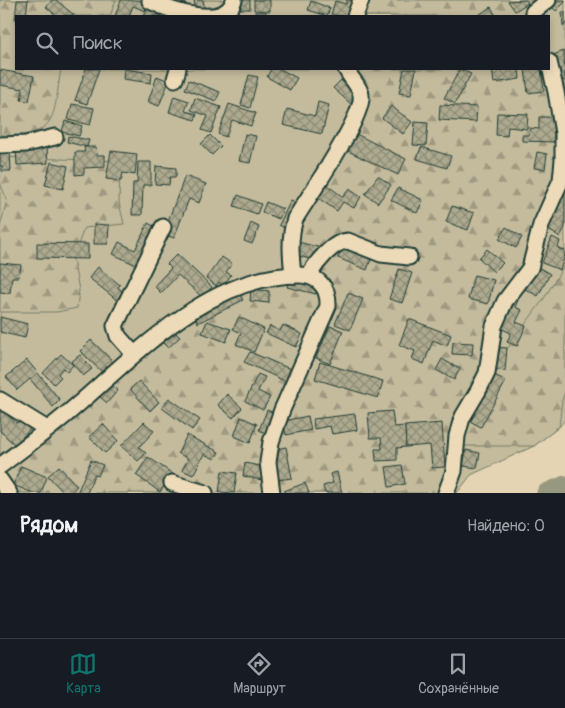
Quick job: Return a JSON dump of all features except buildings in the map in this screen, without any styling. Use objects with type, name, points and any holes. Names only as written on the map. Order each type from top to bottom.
[{"type":"street","points":[[214,15],[230,8],[234,0]]},
{"type":"street","points":[[355,15],[361,0]]},
{"type":"street","points":[[532,9],[548,0]]},
{"type":"street","points":[[150,1],[188,15]]},
{"type":"street","points":[[446,493],[454,471],[457,436],[462,418],[487,373],[494,326],[505,301],[530,268],[541,225],[561,180],[563,133],[550,66]]},
{"type":"street","points":[[293,275],[291,250],[292,230],[295,219],[349,133],[361,102],[362,96],[359,89],[346,70]]},
{"type":"street","points":[[0,145],[26,144],[55,137]]},
{"type":"street","points":[[134,354],[118,336],[115,326],[162,227]]},
{"type":"street","points":[[309,275],[317,263],[338,243],[343,241],[348,241],[381,254],[409,257]]},
{"type":"street","points":[[0,466],[75,407],[149,342],[214,297],[253,282],[293,275],[309,275],[325,287],[328,294],[328,306],[282,410],[270,442],[268,462],[272,493]]},
{"type":"street","points":[[0,400],[47,429]]},
{"type":"street","points":[[0,480],[9,493]]},
{"type":"street","points":[[172,483],[205,493]]},
{"type":"green space","points":[[0,0],[565,0],[565,420],[559,427],[534,446],[471,475],[457,493],[0,493]]},
{"type":"green space","points":[[0,0],[116,0],[110,15],[15,15],[15,70],[61,70],[54,111],[50,121],[43,128],[33,133],[0,135]]},
{"type":"green space","points":[[148,0],[233,0],[211,15]]},
{"type":"green space","points":[[359,0],[535,0],[532,4],[536,15],[352,15]]},
{"type":"green space","points":[[344,70],[549,70],[565,151],[528,268],[509,293],[486,371],[454,444],[489,395],[501,357],[543,300],[565,264],[565,392],[562,400],[559,427],[534,446],[453,446],[443,493],[13,493],[0,469],[209,295],[291,273],[294,222],[358,110]]},
{"type":"green space","points":[[0,157],[120,161],[119,203],[124,224],[84,228],[73,259],[79,290],[77,308],[57,312],[0,312],[0,227],[7,200],[0,183]]},
{"type":"waterway","points":[[546,493],[565,485]]}]
